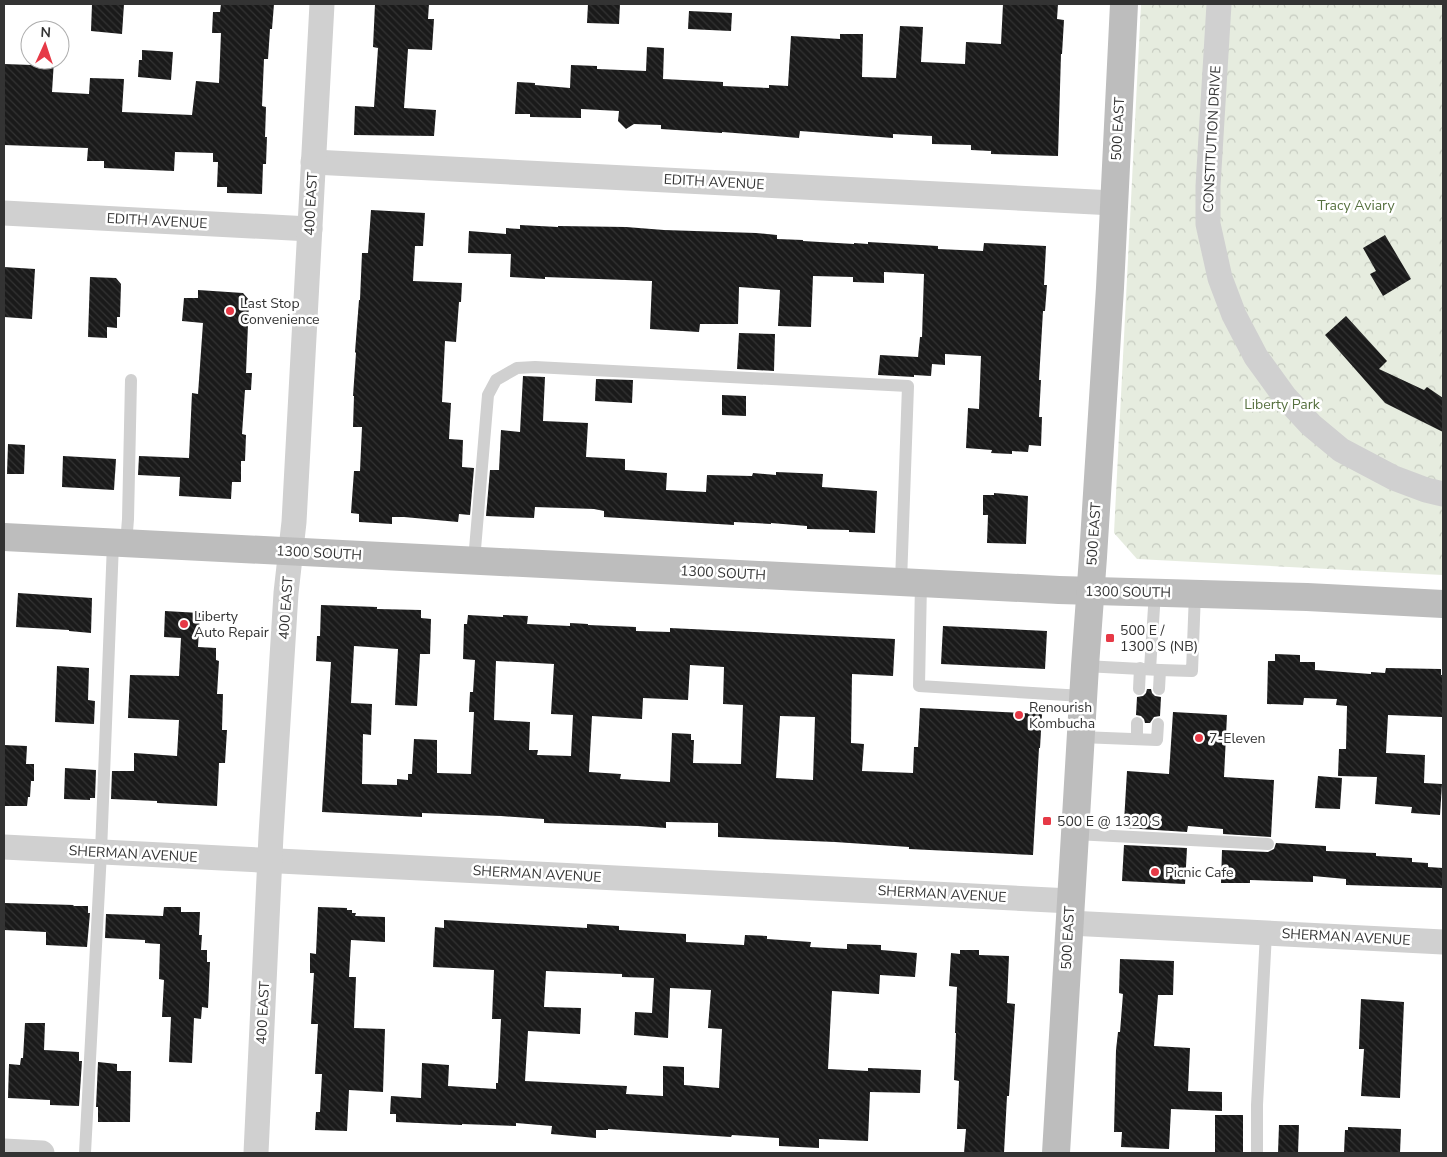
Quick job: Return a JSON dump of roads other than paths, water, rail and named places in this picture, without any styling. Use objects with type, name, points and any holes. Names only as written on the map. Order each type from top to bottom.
[{"type":"main road","name":"500 EAST","points":[[1056,1153],[1080,736],[1110,288],[1124,4]]},
{"type":"main road","name":"1300 SOUTH","points":[[4,537],[1090,591],[1195,593],[1443,604]]},
{"type":"street","name":"400 EAST","points":[[256,1153],[270,860],[286,593],[294,522],[322,4]]},
{"type":"street","name":"CONSTITUTION DRIVE","points":[[1220,4],[1208,186],[1208,224],[1220,278],[1234,315],[1256,358],[1285,397],[1340,450],[1394,478],[1443,494]]},
{"type":"street","name":"EDITH AVENUE","points":[[313,162],[1114,203]]},
{"type":"street","name":"EDITH AVENUE","points":[[4,213],[310,229]]},
{"type":"street","name":"SHERMAN AVENUE","points":[[4,847],[270,860],[1070,912],[1266,933],[1443,942]]},
{"type":"street","points":[[4,1151],[42,1153]]},
{"type":"lane","points":[[474,561],[488,395],[496,380],[517,368],[535,367],[908,386],[911,582],[919,686],[1083,696]]},
{"type":"lane","points":[[85,1153],[120,543],[128,520],[131,380]]},
{"type":"lane","points":[[1139,689],[1150,669],[1155,592]]},
{"type":"lane","points":[[1085,666],[1192,671],[1195,593]]},
{"type":"lane","points":[[1150,669],[1159,689]]},
{"type":"lane","points":[[1137,723],[1137,739]]},
{"type":"lane","points":[[1080,736],[1157,740],[1158,724]]},
{"type":"lane","points":[[1075,834],[1268,844]]},
{"type":"lane","points":[[1257,1153],[1257,1105],[1266,933]]},
{"type":"place","name":"Last Stop Convenience","points":[[230,311]]},
{"type":"place","name":"Liberty Auto Repair","points":[[184,624]]},
{"type":"place","name":"500 E / 1300 S (NB)","points":[[1110,638]]},
{"type":"place","name":"Renourish Kombucha","points":[[1019,715]]},
{"type":"place","name":"7-Eleven","points":[[1199,738]]},
{"type":"place","name":"500 E @ 1320 S","points":[[1047,821]]},
{"type":"place","name":"Picnic Cafe","points":[[1155,872]]},
{"type":"park label","name":"Tracy Aviary","points":[[1356,205]]},
{"type":"park label","name":"Liberty Park","points":[[1282,404]]}]
